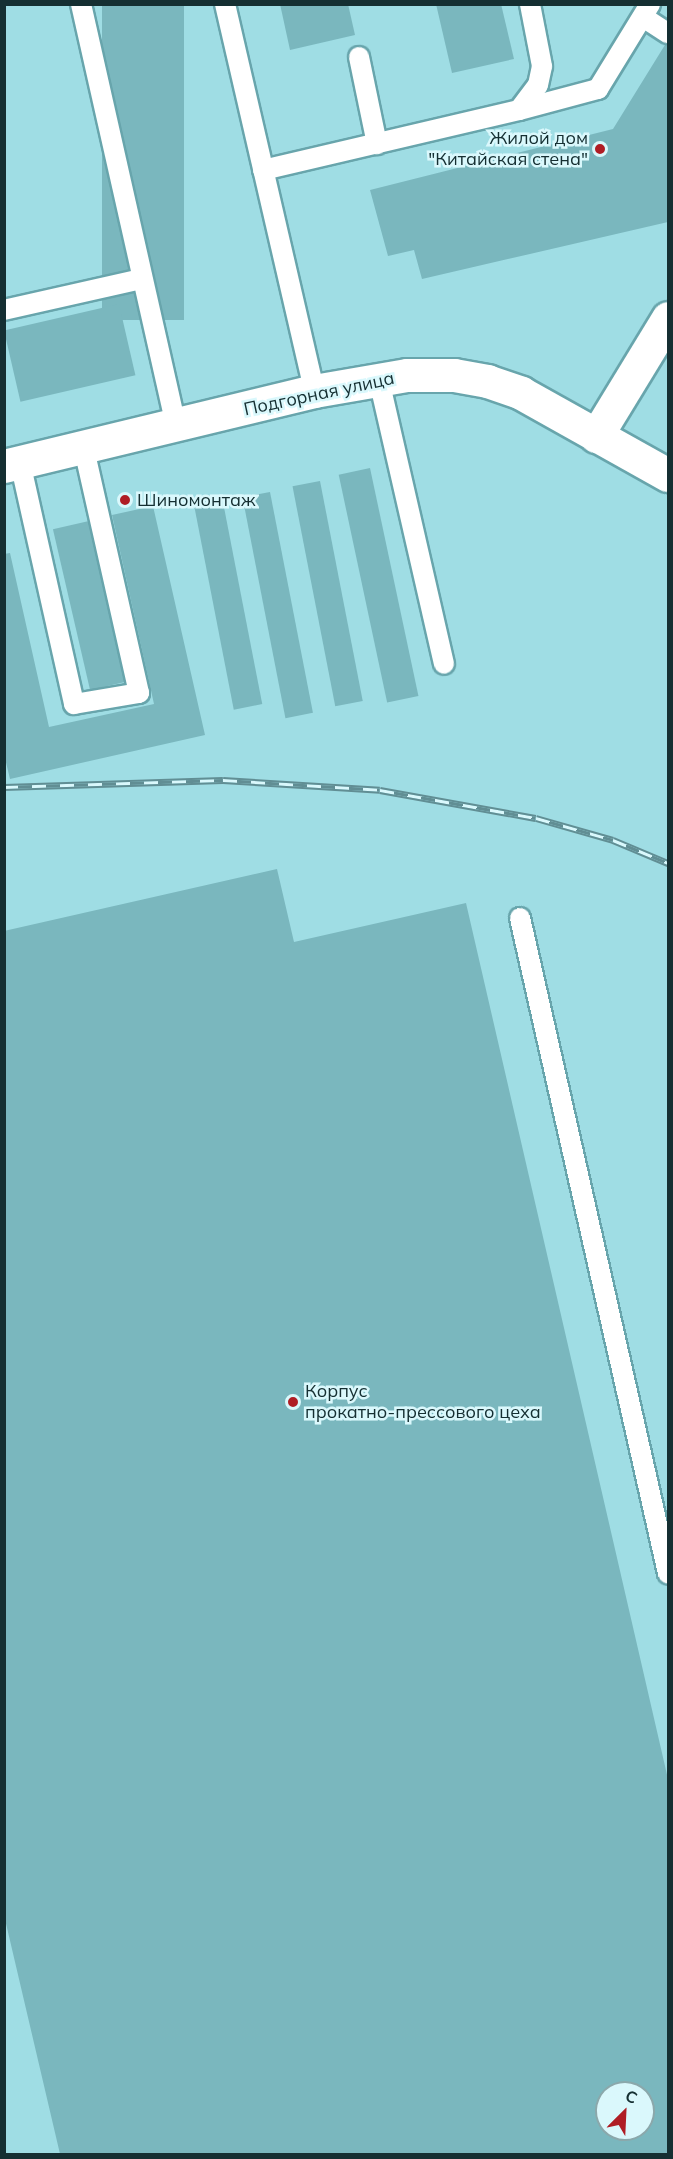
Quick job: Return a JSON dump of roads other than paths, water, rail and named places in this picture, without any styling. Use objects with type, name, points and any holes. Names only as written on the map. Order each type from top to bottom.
[{"type":"street","points":[[596,436],[669,318]]},
{"type":"street","name":"Подгорная улица","points":[[12,464],[176,427],[314,391],[379,380],[454,375],[487,381],[521,393],[669,475]]},
{"type":"lane","points":[[81,4],[176,427]]},
{"type":"lane","points":[[225,4],[314,391]]},
{"type":"lane","points":[[519,110],[538,85],[542,66],[530,4]]},
{"type":"lane","points":[[263,170],[519,110],[598,89],[647,11],[669,33]]},
{"type":"lane","points":[[359,57],[377,144]]},
{"type":"lane","points":[[4,309],[142,279]]},
{"type":"lane","points":[[379,380],[444,664]]},
{"type":"lane","points":[[12,464],[74,704],[139,693],[84,448]]},
{"type":"lane","points":[[520,918],[669,1573]]},
{"type":"railway","points":[[4,787],[223,780],[380,790],[536,818],[613,840],[668,863]]},
{"type":"place","name":"Жилой дом \"Китайская стена\"","points":[[600,149]]},
{"type":"place","name":"Шиномонтаж","points":[[125,500]]},
{"type":"place","name":"Корпус прокатно-прессового цеха","points":[[293,1402]]}]
